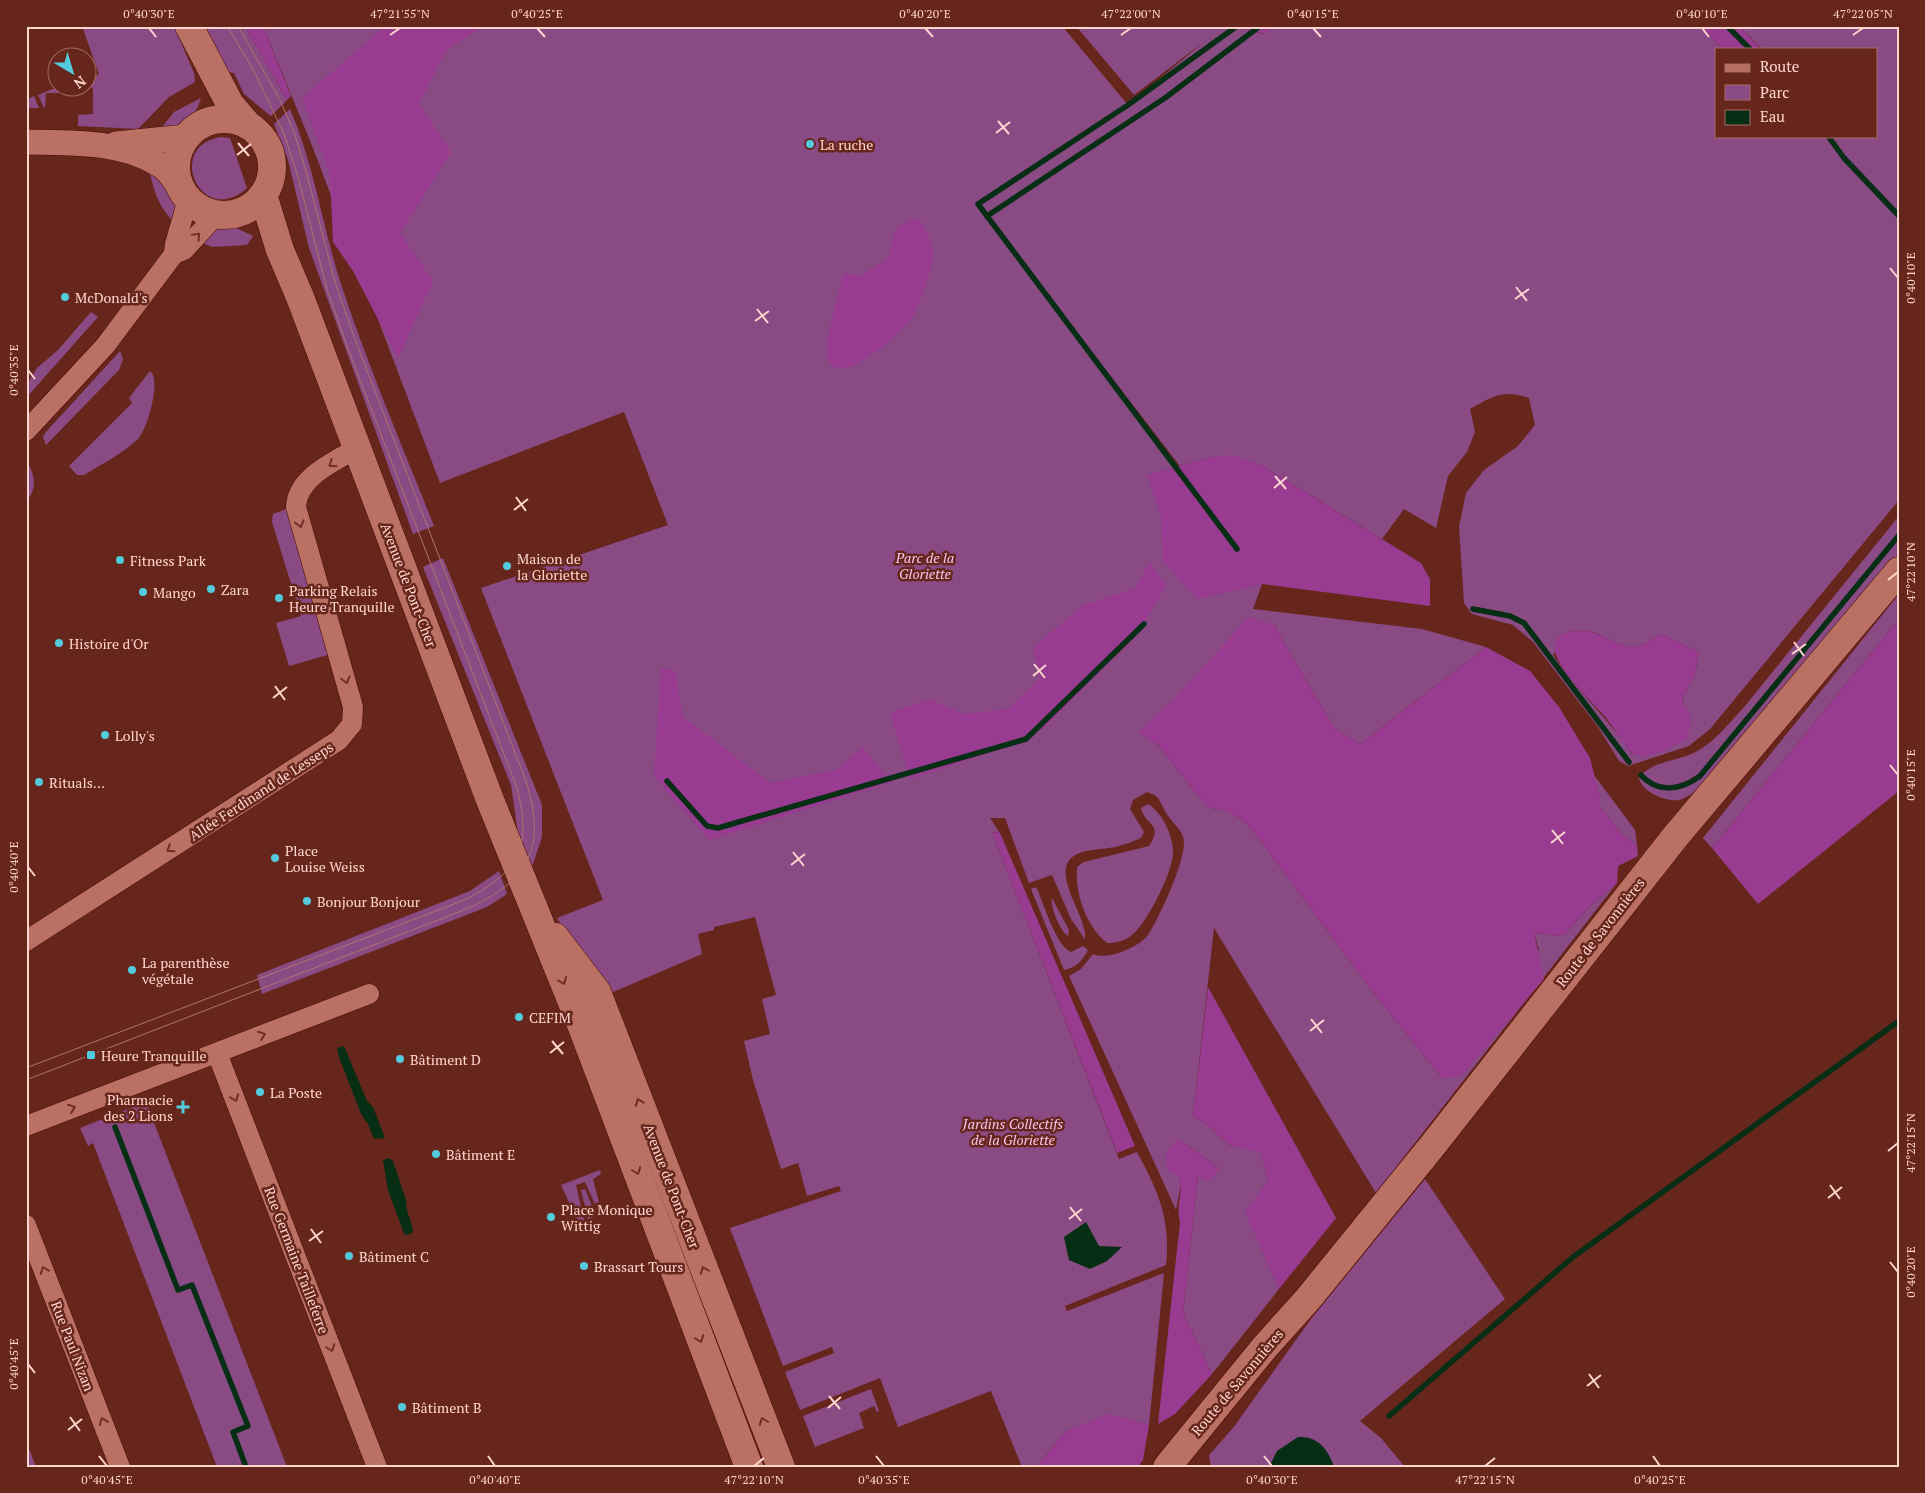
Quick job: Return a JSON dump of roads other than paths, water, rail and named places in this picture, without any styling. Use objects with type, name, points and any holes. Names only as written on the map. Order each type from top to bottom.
[{"type":"main road","points":[[189,26],[205,60],[230,104],[267,143],[272,156],[270,183],[264,195],[256,204],[225,214],[201,209],[183,192],[176,160],[193,130],[207,81],[205,60]]},
{"type":"main road","points":[[193,130],[216,119],[232,119],[247,124]]},
{"type":"main road","name":"Avenue de Pont-Cher","points":[[264,195],[280,250],[300,297],[538,920],[582,1027],[749,1467]]},
{"type":"main road","name":"Avenue de Pont-Cher","points":[[225,214],[280,250]]},
{"type":"main road","name":"Route de Savonnières","points":[[1167,1467],[1264,1348],[1308,1299],[1439,1138],[1675,837],[1899,571]]},
{"type":"main road","name":"Avenue de Pont-Cher","points":[[538,920],[551,931],[597,992],[781,1467]]},
{"type":"main road","name":"Route de Savonnières","points":[[1186,1467],[1260,1375],[1308,1299]]},
{"type":"street","points":[[102,146],[193,130]]},
{"type":"street","points":[[26,142],[102,146],[135,154],[164,169],[183,192],[174,254]]},
{"type":"street","points":[[26,431],[105,346],[174,254],[184,250],[225,214]]},
{"type":"street","name":"Allée Ferdinand de Lesseps","points":[[26,941],[339,740],[352,724],[353,707],[296,507],[296,498],[308,480],[357,448]]},
{"type":"street","points":[[26,1126],[368,994]]},
{"type":"street","name":"Rue Germaine Tailleferre","points":[[217,1053],[376,1467]]},
{"type":"street","name":"Rue Paul Nizan","points":[[26,1225],[120,1467]]},
{"type":"water","points":[[344,1046],[367,1101],[373,1107],[385,1138],[374,1139],[368,1124],[361,1114],[339,1057],[337,1048]]},
{"type":"water","points":[[389,1158],[393,1161],[407,1203],[406,1207],[413,1229],[412,1233],[407,1235],[404,1234],[388,1190],[383,1160]]},
{"type":"water","points":[[1086,1222],[1099,1246],[1122,1247],[1107,1261],[1090,1269],[1069,1260],[1064,1237]]},
{"type":"water","points":[[1298,1437],[1317,1441],[1329,1455],[1334,1467],[1269,1467],[1277,1451]]},
{"type":"waterway","points":[[1237,26],[1128,105],[978,204],[1237,549]]},
{"type":"waterway","points":[[987,216],[1165,98],[1260,26]]},
{"type":"waterway","points":[[1727,26],[1749,48]]},
{"type":"waterway","points":[[1829,138],[1844,158],[1899,216]]},
{"type":"waterway","points":[[1641,775],[1655,785],[1670,788],[1693,781],[1700,776],[1899,535]]},
{"type":"waterway","points":[[1473,609],[1510,616],[1524,623],[1629,762]]},
{"type":"waterway","points":[[667,781],[707,826],[718,828],[1026,739],[1144,624]]},
{"type":"waterway","points":[[1389,1416],[1573,1257],[1899,1021]]},
{"type":"waterway","points":[[115,1127],[178,1290],[192,1285],[248,1426],[233,1432],[246,1467]]},
{"type":"tram line","points":[[26,1068],[467,899],[499,878],[510,867],[518,855],[522,841],[523,826],[517,788],[347,346],[327,289],[298,177],[284,134],[253,69],[227,26]]},
{"type":"tram line","points":[[26,1080],[469,908],[490,897],[507,885],[520,872],[528,858],[533,842],[532,804],[526,781],[356,342],[335,282],[294,132],[279,98],[238,26]]},
{"type":"place","name":"La ruche","points":[[810,144]]},
{"type":"place","name":"McDonald's","points":[[65,297]]},
{"type":"place","name":"Fitness Park","points":[[120,560]]},
{"type":"place","name":"Maison de la Gloriette","points":[[507,566]]},
{"type":"place","name":"Zara","points":[[211,589]]},
{"type":"place","name":"Mango","points":[[143,592]]},
{"type":"place","name":"Parking Relais Heure Tranquille","points":[[279,598]]},
{"type":"place","name":"Histoire d'Or","points":[[59,643]]},
{"type":"place","name":"Lolly's","points":[[105,735]]},
{"type":"place","name":"Rituals...","points":[[39,782]]},
{"type":"place","name":"Place Louise Weiss","points":[[275,858]]},
{"type":"place","name":"Bonjour Bonjour","points":[[307,901]]},
{"type":"place","name":"La parenthèse végétale","points":[[132,970]]},
{"type":"place","name":"CEFIM","points":[[519,1017]]},
{"type":"place","name":"Heure Tranquille","points":[[91,1055]]},
{"type":"place","name":"Bâtiment D","points":[[400,1059]]},
{"type":"place","name":"La Poste","points":[[260,1092]]},
{"type":"place","name":"Pharmacie des 2 Lions","points":[[183,1107]]},
{"type":"place","name":"Bâtiment E","points":[[436,1154]]},
{"type":"place","name":"Place Monique Wittig","points":[[551,1217]]},
{"type":"place","name":"Bâtiment C","points":[[349,1256]]},
{"type":"place","name":"Brassart Tours","points":[[584,1266]]},
{"type":"place","name":"Bâtiment B","points":[[402,1407]]},
{"type":"park label","name":"Parc de la Gloriette","points":[[925,566]]},
{"type":"park label","name":"Jardins Collectifs de la Gloriette","points":[[1013,1132]]}]
